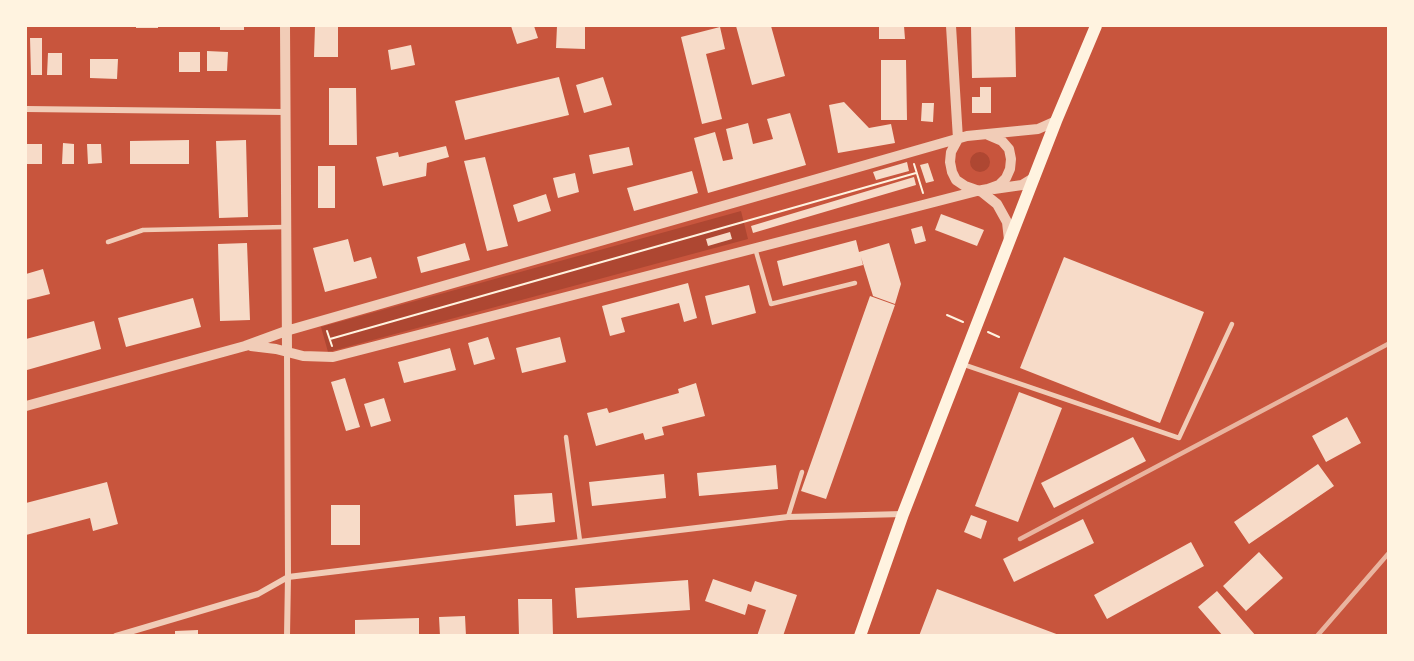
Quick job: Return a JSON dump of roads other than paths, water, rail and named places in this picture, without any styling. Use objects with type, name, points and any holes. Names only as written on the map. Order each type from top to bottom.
[{"type":"main road","points":[[860,636],[903,514],[1056,121],[1096,26]]},
{"type":"street","points":[[285,26],[287,636]]},
{"type":"street","points":[[951,26],[958,139],[951,152],[950,162],[956,180],[965,186],[983,190],[1011,188],[1022,185],[1035,177]]},
{"type":"street","points":[[26,109],[285,112]]},
{"type":"street","points":[[26,406],[245,346],[286,331],[910,152],[980,133],[1038,129],[1056,121]]},
{"type":"street","points":[[245,346],[287,351],[303,356],[328,357],[983,190],[999,185],[1006,178],[1011,159],[1009,149],[1002,141],[980,133]]},
{"type":"street","points":[[983,190],[1003,212],[1007,222],[1008,246]]},
{"type":"street","points":[[116,636],[258,594],[288,577],[788,517],[903,514]]},
{"type":"lane","points":[[108,242],[143,230],[286,227]]},
{"type":"lane","points":[[755,248],[771,304],[855,283]]},
{"type":"lane","points":[[962,364],[1179,438],[1232,324]]},
{"type":"lane","points":[[566,437],[580,541]]},
{"type":"lane","points":[[788,517],[802,471]]},
{"type":"railway","points":[[1020,539],[1388,344]]},
{"type":"railway","points":[[1317,636],[1388,554]]}]
